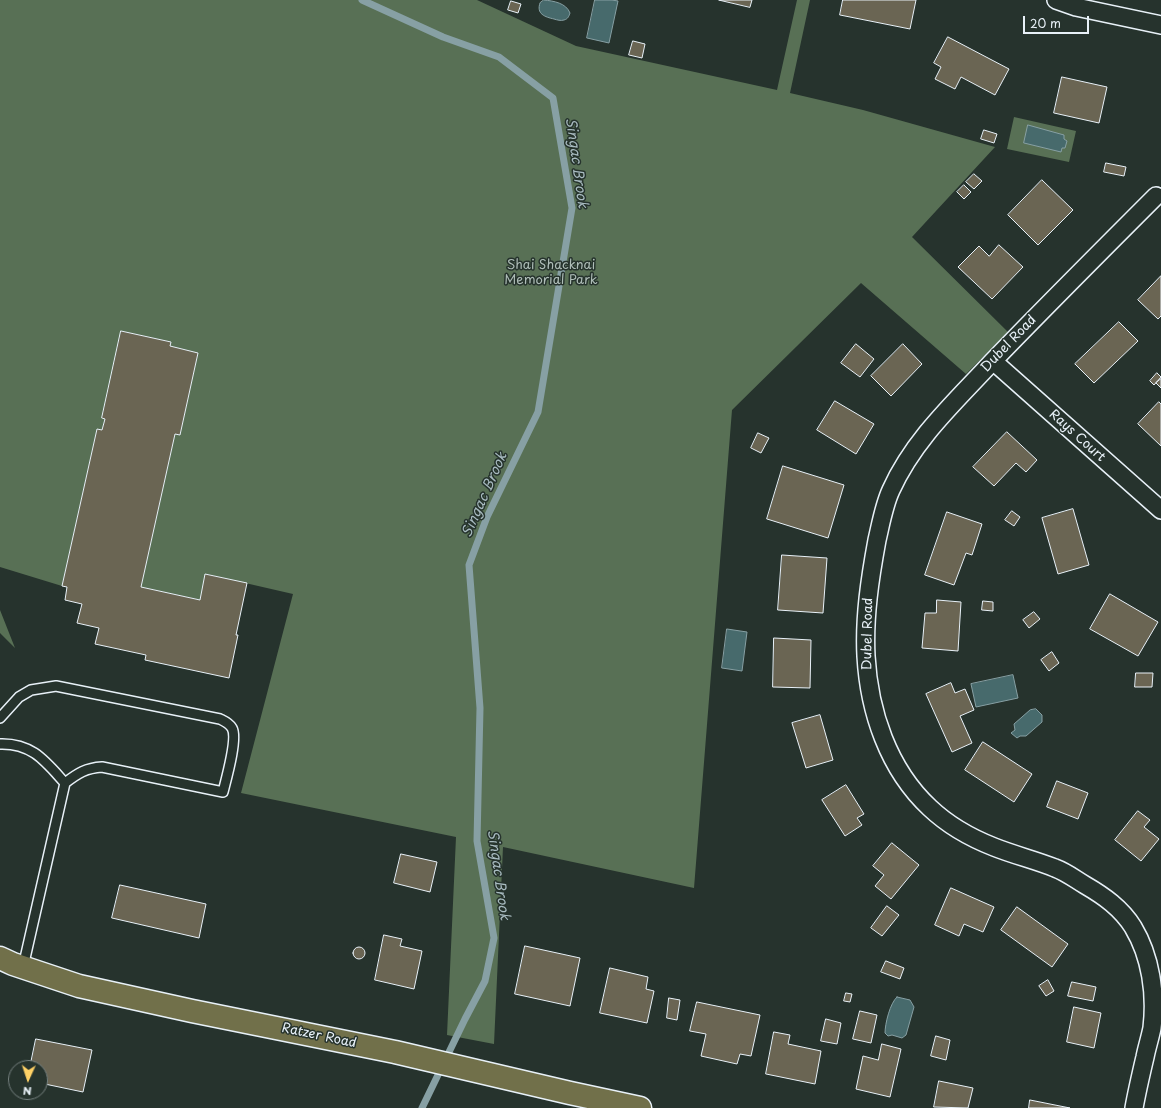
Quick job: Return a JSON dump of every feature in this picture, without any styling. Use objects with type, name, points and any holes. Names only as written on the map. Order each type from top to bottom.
[{"type":"main road","name":"Ratzer Road","points":[[0,958],[79,986],[395,1052],[640,1108]]},
{"type":"street","points":[[1056,0],[1076,7],[1161,25]]},
{"type":"street","name":"Dubel Road","points":[[1134,1108],[1152,1029],[1154,1001],[1151,974],[1146,955],[1132,926],[1117,907],[1100,894],[1058,869],[994,847],[956,828],[932,810],[918,796],[900,771],[885,742],[874,711],[867,676],[865,641],[870,575],[883,514],[891,490],[904,466],[923,437],[956,399],[1156,196]]},
{"type":"street","name":"Rays Court","points":[[994,361],[1161,510]]},
{"type":"lane","points":[[0,718],[19,697],[30,690],[56,686],[220,719],[229,724],[233,729],[234,739],[223,792],[102,767],[81,771],[65,783],[23,967]]},
{"type":"lane","points":[[0,744],[22,746],[35,752],[65,783]]},
{"type":"green space","name":"Shai Shacknai Memorial Park","points":[[0,0],[477,0],[576,46],[777,90],[797,0],[810,0],[790,93],[863,110],[995,147],[912,237],[1008,332],[966,374],[861,283],[732,410],[694,888],[503,847],[494,1044],[447,1035],[456,837],[241,793],[293,594],[206,574],[200,600],[141,587],[175,434],[180,435],[198,353],[170,346],[171,342],[121,331],[102,418],[105,419],[102,430],[97,429],[62,586],[0,567]]},
{"type":"green space","points":[[1014,117],[1076,131],[1069,162],[1007,149]]},
{"type":"green space","points":[[0,610],[15,648],[0,633]]},
{"type":"water","points":[[544,0],[556,2],[566,7],[570,13],[568,17],[564,20],[559,20],[542,14],[539,7],[540,3]]},
{"type":"water","points":[[595,0],[618,1],[609,43],[587,38]]},
{"type":"water","points":[[1028,125],[1064,135],[1064,139],[1067,141],[1065,148],[1062,148],[1061,152],[1024,143]]},
{"type":"water","points":[[727,629],[747,632],[742,671],[722,668]]},
{"type":"water","points":[[1013,675],[1018,698],[976,707],[971,684]]},
{"type":"water","points":[[1036,709],[1042,715],[1042,722],[1026,736],[1020,736],[1017,738],[1011,733],[1015,730],[1014,724],[1030,710]]},
{"type":"water","points":[[897,997],[910,1000],[914,1007],[906,1035],[902,1038],[892,1035],[888,1036],[885,1033],[888,1014],[894,1000]]},
{"type":"building","points":[[719,0],[752,0],[750,7]]},
{"type":"building","points":[[843,0],[916,0],[910,29],[840,15]]},
{"type":"building","points":[[511,1],[521,4],[518,13],[508,10]]},
{"type":"building","points":[[948,37],[1009,69],[995,95],[961,77],[955,89],[935,79],[941,67],[934,63]]},
{"type":"building","points":[[633,41],[645,44],[642,58],[629,55]]},
{"type":"building","points":[[1062,77],[1107,87],[1099,123],[1054,113]]},
{"type":"building","points":[[984,130],[997,134],[994,143],[981,139]]},
{"type":"building","points":[[1106,163],[1126,167],[1124,176],[1104,172]]},
{"type":"building","points":[[974,174],[982,181],[974,189],[966,182]]},
{"type":"building","points":[[1042,180],[1073,210],[1038,245],[1008,215]]},
{"type":"building","points":[[964,185],[971,192],[964,199],[957,192]]},
{"type":"building","points":[[999,245],[1023,267],[992,299],[958,267],[979,246],[989,256]]},
{"type":"building","points":[[1161,276],[1161,316],[1158,319],[1138,300]]},
{"type":"building","points":[[1119,322],[1138,341],[1094,383],[1075,364]]},
{"type":"building","points":[[121,331],[171,342],[170,346],[198,353],[180,435],[175,434],[141,587],[200,600],[205,574],[247,583],[229,678],[145,660],[146,655],[95,644],[99,628],[77,623],[82,604],[65,600],[67,587],[62,586],[97,429],[102,430],[105,419],[102,418]]},
{"type":"building","points":[[856,344],[874,359],[860,377],[841,363]]},
{"type":"building","points":[[903,344],[922,364],[891,396],[871,376]]},
{"type":"building","points":[[1157,373],[1161,377],[1154,385],[1150,381]]},
{"type":"building","points":[[1161,379],[1161,388],[1156,383]]},
{"type":"building","points":[[835,401],[874,424],[856,454],[817,430]]},
{"type":"building","points":[[1159,402],[1161,404],[1161,446],[1138,424]]},
{"type":"building","points":[[1007,432],[1037,460],[1026,472],[1016,463],[994,486],[973,467]]},
{"type":"building","points":[[758,433],[769,438],[761,453],[751,448]]},
{"type":"building","points":[[783,466],[844,485],[828,538],[767,519]]},
{"type":"building","points":[[1073,509],[1089,565],[1058,574],[1042,518]]},
{"type":"building","points":[[1012,511],[1020,517],[1014,526],[1005,520]]},
{"type":"building","points":[[947,512],[982,524],[972,555],[966,553],[954,585],[925,575]]},
{"type":"building","points":[[782,555],[827,558],[823,613],[778,610]]},
{"type":"building","points":[[1110,594],[1158,622],[1138,656],[1090,629]]},
{"type":"building","points":[[937,600],[961,602],[958,651],[922,648],[925,613],[936,613]]},
{"type":"building","points":[[983,601],[993,602],[993,611],[982,610]]},
{"type":"building","points":[[1034,612],[1040,619],[1029,628],[1023,620]]},
{"type":"building","points":[[774,638],[811,640],[810,688],[773,687]]},
{"type":"building","points":[[1052,652],[1059,663],[1049,671],[1041,660]]},
{"type":"building","points":[[1136,673],[1153,673],[1152,687],[1135,687]]},
{"type":"building","points":[[951,683],[955,693],[965,689],[974,710],[960,716],[972,743],[952,752],[926,694]]},
{"type":"building","points":[[820,715],[833,760],[806,768],[792,723]]},
{"type":"building","points":[[983,742],[1032,774],[1014,802],[965,770]]},
{"type":"building","points":[[1057,781],[1088,793],[1078,819],[1047,807]]},
{"type":"building","points":[[846,785],[864,814],[857,818],[862,825],[845,836],[822,800]]},
{"type":"building","points":[[1138,811],[1150,820],[1144,827],[1159,839],[1141,861],[1115,840]]},
{"type":"building","points":[[892,843],[919,865],[891,899],[875,886],[884,875],[873,866]]},
{"type":"building","points":[[401,854],[437,862],[430,892],[394,883]]},
{"type":"building","points":[[120,885],[206,904],[199,938],[112,918]]},
{"type":"building","points":[[951,888],[994,907],[983,932],[964,924],[959,936],[935,925]]},
{"type":"building","points":[[887,906],[899,915],[882,936],[871,928]]},
{"type":"building","points":[[1017,907],[1068,944],[1052,967],[1001,930]]},
{"type":"building","points":[[384,935],[402,939],[400,946],[422,951],[414,989],[375,980]]},
{"type":"building","points":[[525,946],[580,958],[570,1006],[515,994]]},
{"type":"building","points":[[361,947],[364,948],[364,958],[357,959],[354,958],[353,951],[354,948]]},
{"type":"building","points":[[886,961],[904,968],[900,979],[881,972]]},
{"type":"building","points":[[610,968],[648,977],[646,989],[654,991],[647,1023],[600,1013]]},
{"type":"building","points":[[1048,980],[1054,991],[1046,996],[1039,986]]},
{"type":"building","points":[[1072,982],[1096,987],[1093,1001],[1068,996]]},
{"type":"building","points":[[846,993],[852,994],[850,1002],[844,1001]]},
{"type":"building","points":[[669,998],[680,1000],[677,1020],[667,1018]]},
{"type":"building","points":[[697,1002],[760,1015],[751,1056],[740,1054],[737,1064],[701,1056],[706,1034],[690,1031]]},
{"type":"building","points":[[1074,1007],[1101,1013],[1094,1048],[1067,1042]]},
{"type":"building","points":[[860,1011],[877,1015],[871,1043],[853,1039]]},
{"type":"building","points":[[826,1019],[841,1023],[837,1044],[821,1041]]},
{"type":"building","points":[[774,1032],[790,1035],[788,1044],[821,1051],[815,1084],[766,1074]]},
{"type":"building","points":[[936,1036],[950,1040],[946,1060],[931,1056]]},
{"type":"building","points":[[36,1039],[92,1050],[83,1092],[48,1085],[48,1060],[32,1060]]},
{"type":"building","points":[[882,1044],[901,1049],[890,1097],[856,1089],[863,1056],[878,1060]]},
{"type":"building","points":[[939,1081],[973,1088],[968,1108],[934,1107]]},
{"type":"building","points":[[1030,1100],[1070,1108],[1029,1108]]},
{"type":"waterway","name":"Singac Brook","points":[[362,0],[443,37],[499,57],[553,98],[572,208],[538,412],[487,517],[469,565],[480,708],[477,841],[494,938],[485,981],[422,1108]]}]
